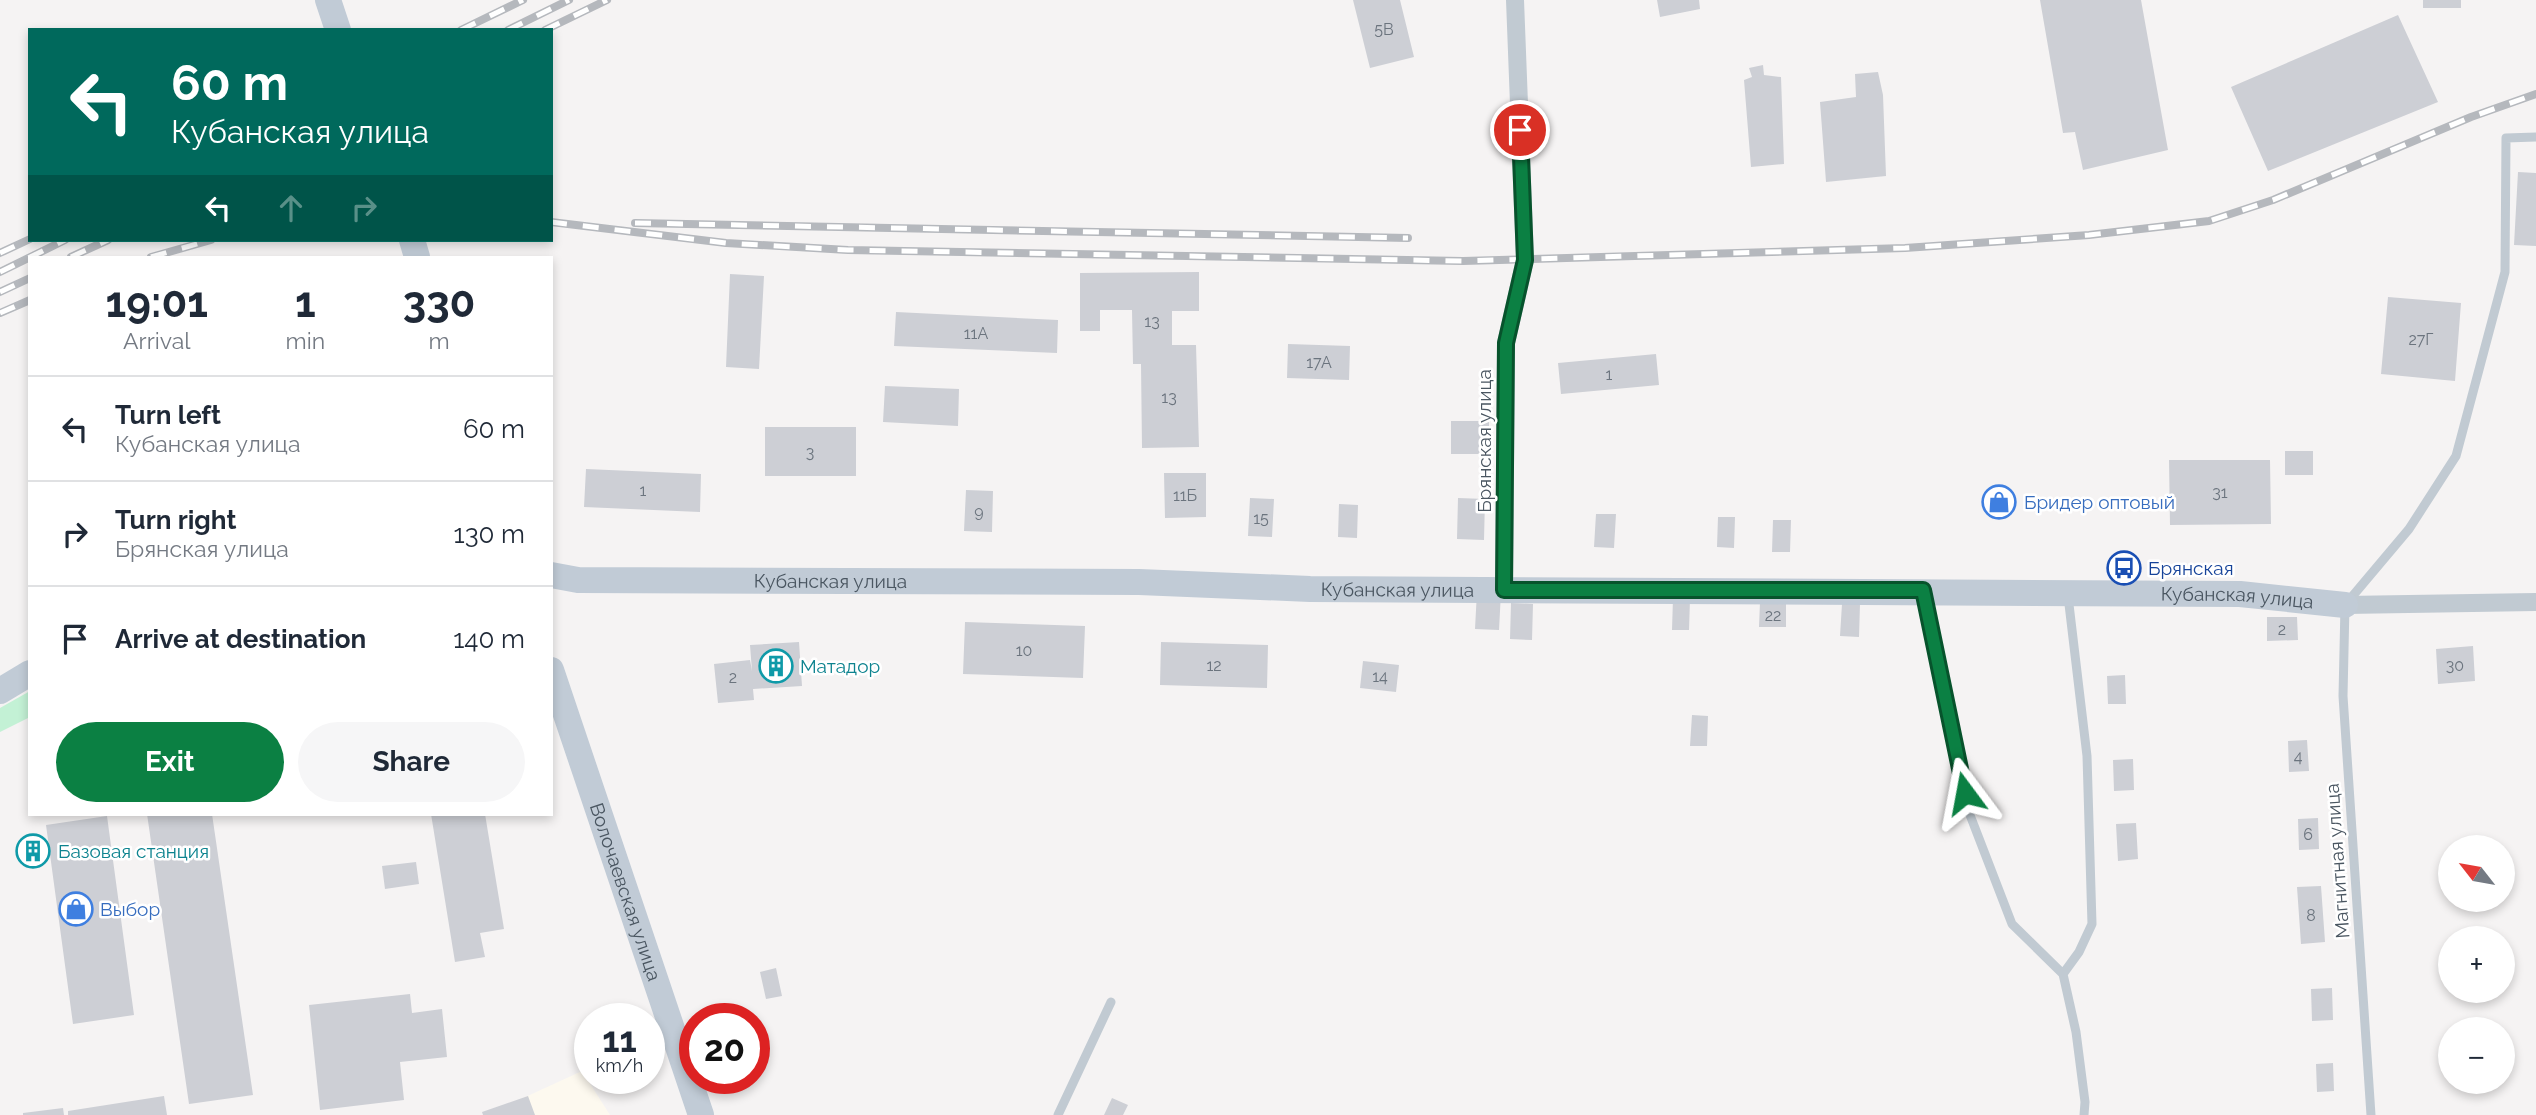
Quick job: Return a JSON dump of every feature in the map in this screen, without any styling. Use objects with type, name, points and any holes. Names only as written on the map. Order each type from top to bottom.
[{"type":"main road","points":[[328,0],[337,28]]},
{"type":"main road","name":"Кубанская улица","points":[[553,575],[578,580],[1139,582],[1310,589],[2240,593],[2345,605]]},
{"type":"main road","points":[[0,691],[28,675]]},
{"type":"main road","name":"Волочаевская улица","points":[[553,676],[701,1115]]},
{"type":"street","name":"Брянская улица","points":[[1504,590],[1506,343],[1525,260],[1515,0]]},
{"type":"street","name":"Кубанская улица","points":[[2345,605],[2536,602]]},
{"type":"lane","points":[[2345,605],[2409,529],[2456,456],[2505,272],[2506,138],[2536,137]]},
{"type":"lane","points":[[1923,590],[1970,815],[2012,924],[2063,974],[2076,1032],[2085,1102],[2084,1115]]},
{"type":"lane","points":[[2063,974],[2079,952],[2092,923],[2087,756],[2067,591]]},
{"type":"lane","name":"Магнитная улица","points":[[2345,605],[2343,696],[2371,1115]]},
{"type":"lane","points":[[1058,1115],[1111,1002]]},
{"type":"shaded area","points":[[574,1075],[574,1094],[597,1094],[610,1115],[486,1115]]},
{"type":"green space","points":[[28,692],[28,718],[0,732],[0,708]]},
{"type":"building","points":[[1353,0],[1400,0],[1414,57],[1370,68]]},
{"type":"building","points":[[1657,0],[1699,0],[1700,9],[1660,17]]},
{"type":"building","points":[[2040,0],[2141,0],[2168,150],[2083,170],[2075,132],[2063,133]]},
{"type":"building","points":[[2423,0],[2461,0],[2461,8],[2423,8]]},
{"type":"building","points":[[2398,15],[2438,102],[2268,171],[2231,87]]},
{"type":"building","points":[[1763,65],[1764,75],[1781,77],[1784,164],[1751,167],[1744,80],[1752,77],[1749,68]]},
{"type":"building","points":[[1878,72],[1883,95],[1886,176],[1826,182],[1820,102],[1856,97],[1855,74]]},
{"type":"building","points":[[2518,172],[2536,173],[2536,246],[2514,245]]},
{"type":"building","points":[[1199,272],[1199,311],[1172,311],[1172,345],[1196,345],[1199,447],[1142,448],[1141,364],[1133,364],[1132,310],[1100,310],[1100,331],[1080,331],[1080,273]]},
{"type":"building","points":[[730,274],[764,276],[759,369],[726,367]]},
{"type":"building","points":[[2388,297],[2461,303],[2455,381],[2381,374]]},
{"type":"building","points":[[896,312],[1058,320],[1057,353],[894,346]]},
{"type":"building","points":[[1288,344],[1350,346],[1349,380],[1287,378]]},
{"type":"building","points":[[1656,354],[1659,385],[1561,394],[1558,363]]},
{"type":"building","points":[[885,386],[959,389],[958,426],[883,422]]},
{"type":"building","points":[[1451,421],[1489,421],[1489,454],[1451,454]]},
{"type":"building","points":[[765,427],[856,427],[856,476],[765,476]]},
{"type":"building","points":[[2285,451],[2313,451],[2313,475],[2285,475]]},
{"type":"building","points":[[2169,460],[2270,460],[2271,524],[2170,525]]},
{"type":"building","points":[[586,469],[701,474],[700,512],[584,507]]},
{"type":"building","points":[[1164,473],[1206,473],[1206,517],[1165,518]]},
{"type":"building","points":[[966,490],[993,491],[992,532],[964,531]]},
{"type":"building","points":[[1250,498],[1274,499],[1272,537],[1248,536]]},
{"type":"building","points":[[1458,498],[1485,499],[1484,540],[1457,539]]},
{"type":"building","points":[[1339,504],[1358,505],[1357,538],[1338,537]]},
{"type":"building","points":[[1596,514],[1616,514],[1614,548],[1594,547]]},
{"type":"building","points":[[1718,517],[1735,517],[1734,548],[1717,547]]},
{"type":"building","points":[[1773,520],[1791,520],[1790,552],[1772,552]]},
{"type":"building","points":[[1477,591],[1501,592],[1499,630],[1475,629]]},
{"type":"building","points":[[1673,598],[1690,599],[1689,630],[1672,630]]},
{"type":"building","points":[[1760,602],[1786,603],[1786,627],[1759,627]]},
{"type":"building","points":[[1511,603],[1533,604],[1532,640],[1510,639]]},
{"type":"building","points":[[1842,604],[1860,604],[1859,637],[1840,636]]},
{"type":"building","points":[[2267,617],[2297,617],[2298,640],[2267,641]]},
{"type":"building","points":[[965,622],[1085,626],[1083,678],[963,674]]},
{"type":"building","points":[[799,642],[802,686],[753,689],[754,700],[718,703],[714,664],[750,660],[752,671],[750,645]]},
{"type":"building","points":[[1161,642],[1268,645],[1267,688],[1160,685]]},
{"type":"building","points":[[2473,646],[2475,681],[2438,684],[2436,649]]},
{"type":"building","points":[[1363,661],[1399,665],[1396,692],[1360,688]]},
{"type":"building","points":[[2125,675],[2126,704],[2108,704],[2107,676]]},
{"type":"building","points":[[1692,715],[1708,716],[1707,746],[1690,746]]},
{"type":"building","points":[[2307,740],[2309,771],[2289,772],[2288,741]]},
{"type":"building","points":[[2133,759],[2134,790],[2114,791],[2113,760]]},
{"type":"building","points":[[107,816],[134,1015],[73,1024],[46,825]]},
{"type":"building","points":[[147,816],[212,816],[253,1095],[189,1104]]},
{"type":"building","points":[[431,816],[485,816],[504,929],[480,933],[485,957],[455,962]]},
{"type":"building","points":[[2318,818],[2319,849],[2299,850],[2298,819]]},
{"type":"building","points":[[2136,823],[2138,859],[2118,861],[2116,824]]},
{"type":"building","points":[[416,862],[419,884],[385,889],[382,866]]},
{"type":"building","points":[[2321,886],[2325,942],[2301,944],[2297,887]]},
{"type":"building","points":[[776,968],[782,996],[766,999],[760,972]]},
{"type":"building","points":[[2332,988],[2333,1020],[2312,1021],[2311,989]]},
{"type":"building","points":[[410,994],[412,1013],[442,1009],[447,1057],[400,1062],[404,1100],[320,1110],[309,1005]]},
{"type":"building","points":[[2333,1063],[2334,1091],[2317,1092],[2316,1064]]},
{"type":"building","points":[[164,1096],[167,1115],[68,1115],[68,1111]]},
{"type":"building","points":[[528,1096],[535,1115],[483,1115],[482,1112]]},
{"type":"building","points":[[1112,1098],[1128,1105],[1123,1115],[1104,1115]]},
{"type":"building","points":[[63,1108],[64,1115],[23,1115],[23,1113]]},
{"type":"railway","points":[[465,28],[523,0]]},
{"type":"railway","points":[[512,28],[569,0]]},
{"type":"railway","points":[[549,28],[607,0]]},
{"type":"railway","points":[[553,222],[726,243],[848,250],[1463,261],[1905,248],[2089,235],[2209,221],[2273,200],[2471,117],[2536,94]]},
{"type":"railway","points":[[635,223],[1408,238]]},
{"type":"railway","points":[[0,253],[28,240]]},
{"type":"railway","points":[[32,256],[61,242]]},
{"type":"railway","points":[[73,256],[104,242]]},
{"type":"railway","points":[[155,256],[204,242]]},
{"type":"railway","points":[[0,272],[28,258]]},
{"type":"railway","points":[[0,292],[28,279]]},
{"type":"railway","points":[[0,313],[28,301]]},
{"type":"place","name":"Бридер оптовый","points":[[1999,502]]},
{"type":"place","name":"Брянская","points":[[2124,568]]},
{"type":"place","name":"Матадор","points":[[776,666]]},
{"type":"place","name":"Базовая станция","points":[[33,851]]},
{"type":"place","name":"Выбор","points":[[76,909]]},
{"type":"route","points":[[1520,130],[1525,260],[1506,343],[1504,590],[1923,590],[1965,793]]}]
